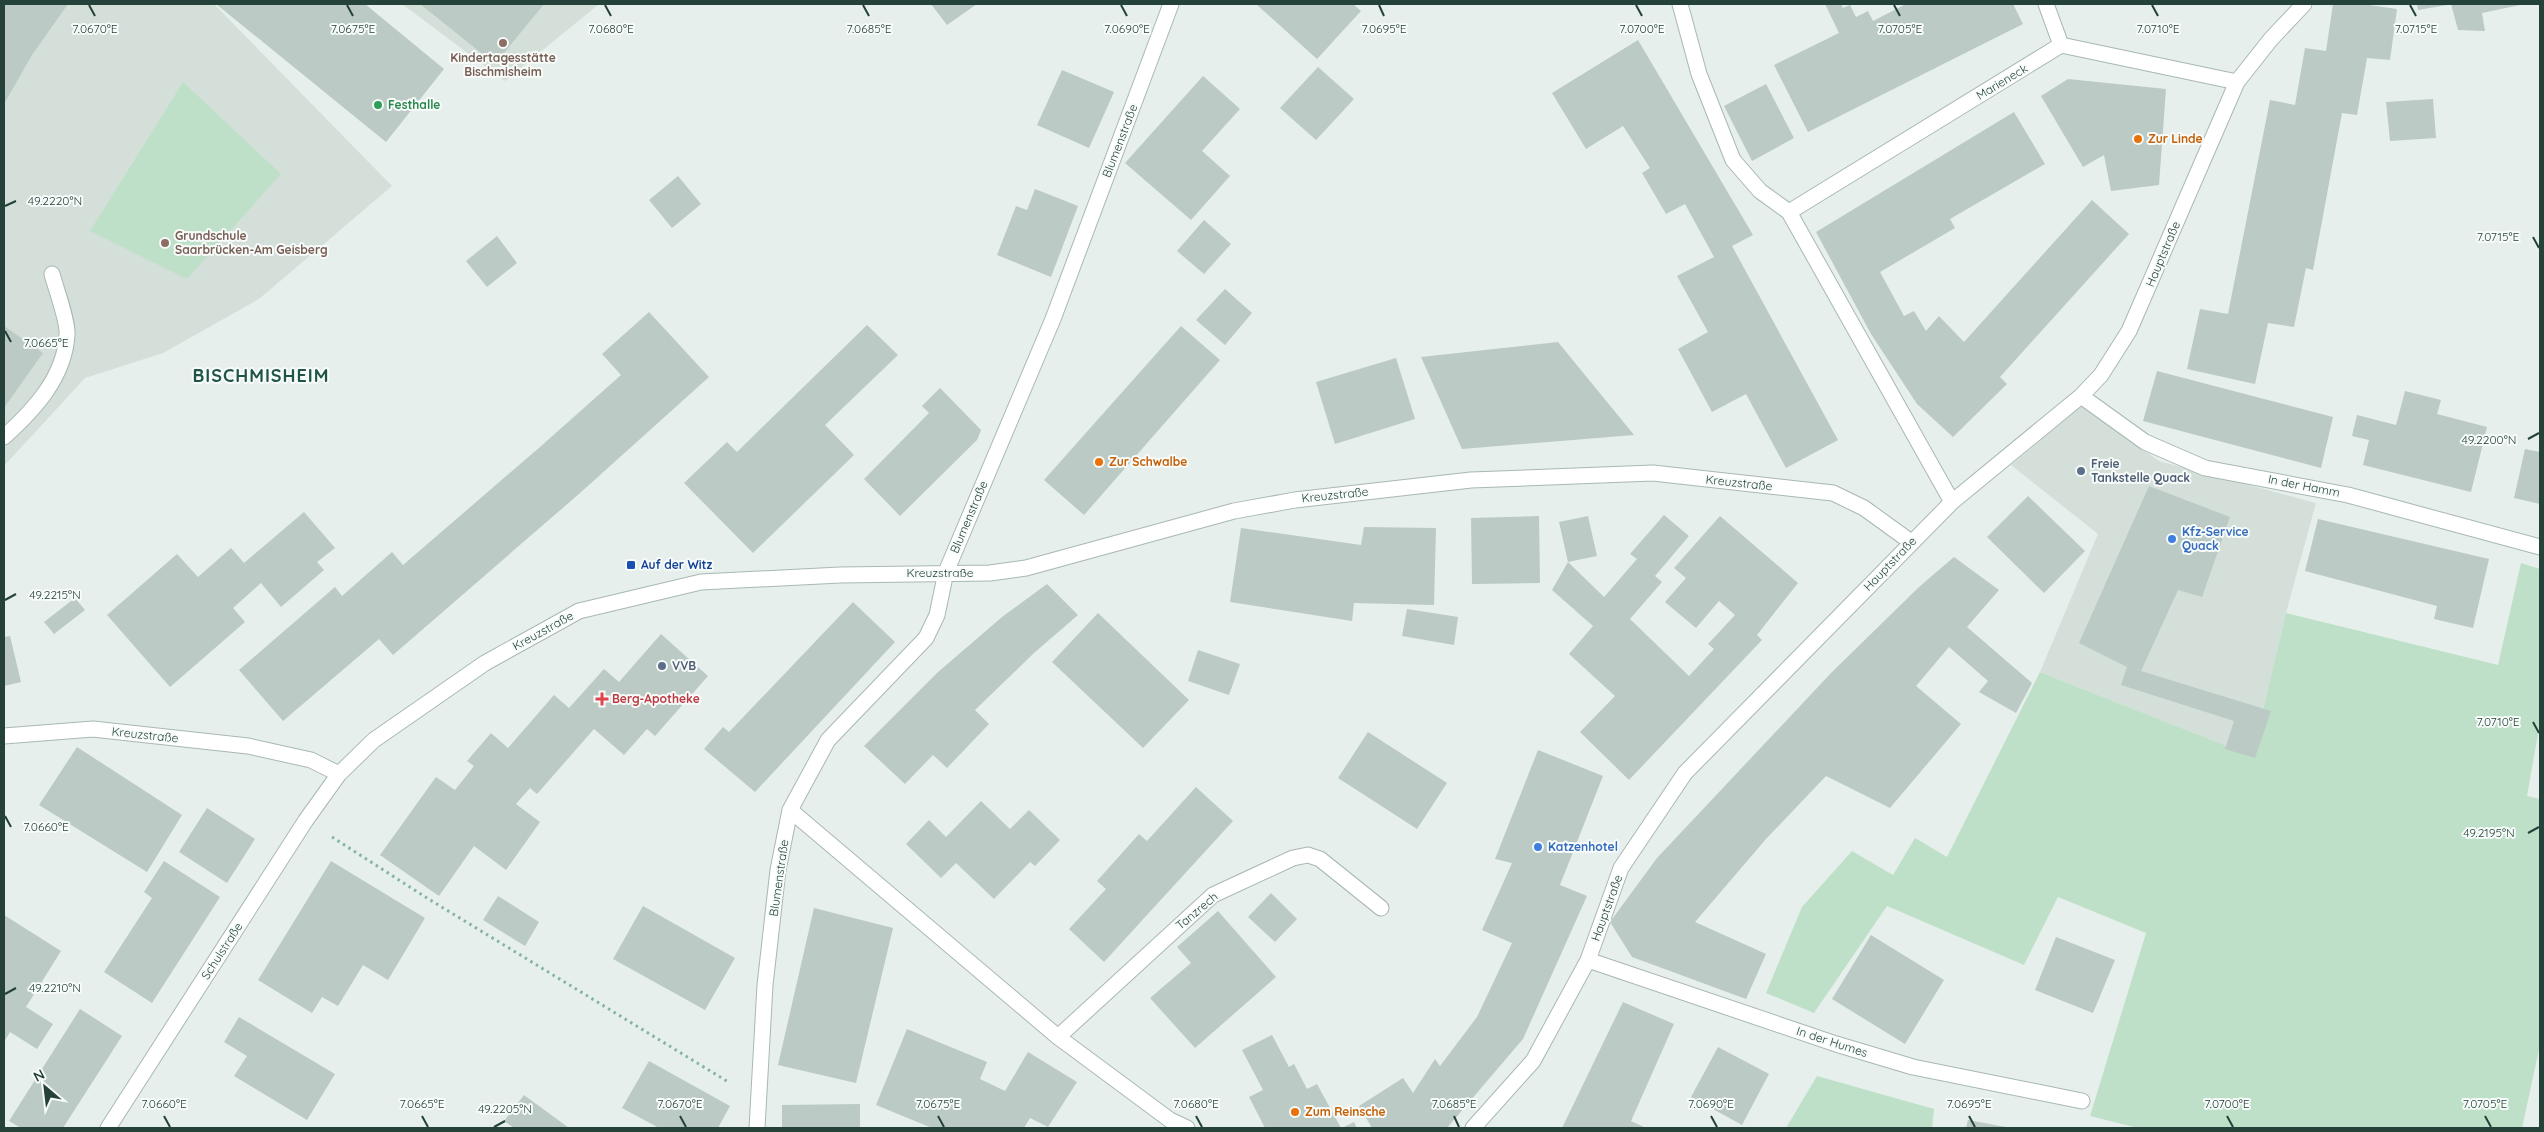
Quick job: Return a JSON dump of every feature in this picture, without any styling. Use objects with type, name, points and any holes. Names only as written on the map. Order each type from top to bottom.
[{"type":"street","name":"Blumenstraße","points":[[757,1128],[765,985],[778,870],[790,810],[828,740],[926,638],[936,615],[946,572],[1053,319],[1171,4]]},
{"type":"street","points":[[1680,4],[1699,74],[1734,160],[1760,190],[1789,212],[1952,502]]},
{"type":"street","points":[[2046,4],[2061,45],[2237,82]]},
{"type":"street","name":"Hauptstraße","points":[[1473,1128],[1533,1061],[1588,960],[1621,868],[1685,773],[1952,502],[2081,396],[2101,375],[2129,331],[2237,82],[2271,39],[2304,4]]},
{"type":"street","name":"Marieneck","points":[[1789,212],[2061,45]]},
{"type":"street","points":[[4,437],[46,392],[61,367],[67,333],[52,274]]},
{"type":"street","name":"In der Hamm","points":[[2081,396],[2145,442],[2205,468],[2348,495],[2540,547]]},
{"type":"street","name":"Kreuzstraße","points":[[4,736],[94,729],[248,746],[311,760],[339,774],[374,740],[485,663],[579,611],[701,582],[946,572],[990,573],[1026,568],[1234,511],[1296,500],[1471,480],[1643,474],[1833,493],[1864,508],[1911,542]]},
{"type":"street","name":"Schulstraße","points":[[108,1128],[306,820],[339,774]]},
{"type":"street","points":[[790,810],[1058,1037],[1170,1120],[1187,1128]]},
{"type":"street","name":"Tanzrech","points":[[1058,1037],[1213,895],[1292,858],[1308,855],[1320,859],[1381,908]]},
{"type":"street","name":"In der Humes","points":[[1588,960],[1836,1044],[1912,1066],[2082,1101]]},
{"type":"path","points":[[306,820],[427,898],[758,1100]]},
{"type":"shaded area","name":"Grundschule Saarbrücken-Am Geisberg","points":[[4,4],[214,4],[392,186],[259,299],[163,353],[85,378],[4,466]]},
{"type":"shaded area","name":"Kindertagesstätte Bischmisheim","points":[[402,4],[599,4],[505,81]]},
{"type":"shaded area","points":[[2082,406],[2159,461],[2316,503],[2286,613],[2252,756],[2040,672],[2098,534],[2011,465]]},
{"type":"green space","points":[[183,82],[281,174],[187,279],[90,231]]},
{"type":"green space","points":[[2521,563],[2540,569],[2540,723],[2527,796],[2540,799],[2540,1045],[2522,1128],[2138,1128],[2090,1116],[2146,933],[2058,897],[2024,965],[1887,906],[1814,1013],[1766,993],[1802,907],[1852,851],[1893,875],[1915,838],[1947,857],[2040,672],[2252,756],[2286,613],[2498,665]]},
{"type":"green space","points":[[1817,1076],[1934,1109],[1932,1128],[1786,1128]]},
{"type":"building","points":[[4,4],[68,4],[32,55],[4,104]]},
{"type":"building","name":"Festhalle","points":[[216,4],[365,4],[444,69],[386,142]]},
{"type":"building","points":[[420,4],[544,4],[495,64]]},
{"type":"building","points":[[931,4],[977,4],[947,25]]},
{"type":"building","points":[[1256,4],[1353,4],[1361,11],[1317,59]]},
{"type":"building","points":[[1825,4],[1841,4],[1843,8],[1850,5],[1856,17],[1868,11],[1873,21],[1906,4],[2013,4],[2023,24],[1808,132],[1774,65],[1839,33]]},
{"type":"building","points":[[2333,4],[2362,4],[2397,9],[2390,60],[2367,58],[2357,115],[2342,113],[2313,270],[2306,268],[2294,327],[2268,323],[2255,384],[2187,369],[2200,309],[2228,314],[2270,100],[2295,105],[2305,48],[2326,51]]},
{"type":"building","points":[[2417,4],[2447,4],[2447,5],[2418,10]]},
{"type":"building","points":[[2451,4],[2520,5],[2482,13],[2485,31],[2458,30]]},
{"type":"building","points":[[1638,40],[1753,235],[1732,246],[1838,440],[1786,468],[1746,394],[1712,412],[1678,349],[1708,332],[1677,276],[1714,257],[1685,204],[1666,214],[1642,173],[1650,168],[1623,126],[1586,149],[1552,93]]},
{"type":"building","points":[[1318,67],[1354,99],[1316,140],[1280,108]]},
{"type":"building","points":[[1062,70],[1114,92],[1089,148],[1037,125]]},
{"type":"building","points":[[1203,76],[1240,109],[1202,151],[1230,176],[1191,220],[1125,163]]},
{"type":"building","points":[[2068,79],[2166,89],[2159,185],[2111,191],[2104,155],[2083,167],[2041,96]]},
{"type":"building","points":[[1766,84],[1794,138],[1752,161],[1724,106]]},
{"type":"building","points":[[2433,99],[2436,138],[2390,141],[2386,102]]},
{"type":"building","points":[[2014,112],[2045,164],[1950,219],[1955,228],[1880,272],[1904,316],[1914,311],[1926,331],[1939,316],[1964,342],[2092,200],[2129,234],[2000,377],[2007,384],[1953,437],[1917,404],[1871,334],[1816,232]]},
{"type":"building","points":[[678,176],[701,204],[672,228],[649,200]]},
{"type":"building","points":[[1035,189],[1078,206],[1051,277],[997,255],[1016,206],[1027,210]]},
{"type":"building","points":[[1204,220],[1231,244],[1204,274],[1177,251]]},
{"type":"building","points":[[497,236],[517,263],[487,287],[466,261]]},
{"type":"building","points":[[1225,289],[1252,313],[1225,345],[1196,320]]},
{"type":"building","points":[[649,312],[709,377],[580,493],[393,655],[379,639],[283,721],[239,670],[335,587],[342,596],[392,552],[403,565],[540,447],[621,375],[602,354]]},
{"type":"building","points":[[867,325],[898,355],[825,425],[854,455],[753,553],[684,483],[727,442],[737,452]]},
{"type":"building","points":[[4,326],[43,353],[4,408]]},
{"type":"building","points":[[1181,326],[1220,360],[1084,515],[1044,480]]},
{"type":"building","points":[[1558,342],[1634,435],[1462,449],[1421,357]]},
{"type":"building","points":[[1396,358],[1415,419],[1335,444],[1316,382]]},
{"type":"building","points":[[2157,371],[2333,417],[2321,468],[2143,421]]},
{"type":"building","points":[[940,388],[981,430],[977,440],[900,516],[864,479],[929,413],[922,406]]},
{"type":"building","points":[[2405,391],[2441,400],[2437,414],[2487,427],[2471,492],[2363,465],[2369,440],[2352,436],[2357,415],[2396,425]]},
{"type":"building","points":[[2525,449],[2540,452],[2540,504],[2514,498]]},
{"type":"building","points":[[2149,486],[2230,517],[2202,597],[2178,590],[2141,671],[2271,711],[2255,758],[2225,749],[2234,721],[2121,685],[2127,667],[2079,643]]},
{"type":"building","points":[[2028,496],[2085,551],[2044,593],[1987,537]]},
{"type":"building","points":[[304,512],[335,548],[317,562],[324,570],[281,607],[261,583],[233,608],[245,622],[170,687],[107,615],[177,554],[198,577],[231,548],[244,563]]},
{"type":"building","points":[[1664,515],[1689,536],[1655,576],[1662,582],[1630,619],[1689,676],[1714,649],[1708,644],[1735,615],[1719,601],[1696,628],[1665,602],[1686,578],[1674,568],[1720,516],[1798,583],[1757,635],[1762,640],[1629,780],[1580,732],[1615,696],[1569,654],[1593,626],[1552,590],[1568,562],[1604,597],[1637,559],[1630,554]]},
{"type":"building","points":[[1539,516],[1540,583],[1472,584],[1471,518]]},
{"type":"building","points":[[1588,516],[1597,556],[1568,562],[1559,522]]},
{"type":"building","points":[[2318,519],[2489,559],[2473,628],[2434,619],[2437,606],[2305,571]]},
{"type":"building","points":[[1364,527],[1436,528],[1434,605],[1354,603],[1352,621],[1230,602],[1241,528],[1361,545]]},
{"type":"building","points":[[1954,557],[1999,590],[1967,627],[2032,683],[2016,713],[1979,692],[1988,681],[1949,647],[1916,686],[1961,724],[1890,808],[1826,776],[1766,839],[1695,922],[1766,954],[1746,999],[1632,957],[1610,922],[1657,858],[1832,672],[1919,587]]},
{"type":"building","points":[[1047,584],[1078,615],[1034,653],[975,710],[989,724],[947,768],[933,755],[905,784],[864,746],[937,673],[1002,617]]},
{"type":"building","points":[[75,598],[85,610],[54,634],[44,622]]},
{"type":"building","points":[[853,602],[895,642],[755,792],[704,749],[723,727],[729,732]]},
{"type":"building","points":[[1407,609],[1458,617],[1454,645],[1402,636]]},
{"type":"building","points":[[1098,613],[1189,700],[1143,748],[1052,662]]},
{"type":"building","points":[[661,634],[708,676],[655,736],[647,729],[624,755],[594,729],[537,794],[530,788],[516,804],[540,822],[506,870],[474,846],[439,896],[380,855],[436,777],[455,790],[474,766],[467,761],[491,733],[508,748],[554,695],[569,708],[604,669],[619,682]]},
{"type":"building","points":[[10,636],[21,682],[4,686],[4,637]]},
{"type":"building","points":[[1198,650],[1240,664],[1229,695],[1188,681]]},
{"type":"building","points":[[1368,732],[1447,783],[1417,829],[1338,778]]},
{"type":"building","points":[[77,747],[182,815],[147,872],[39,805]]},
{"type":"building","points":[[1538,750],[1603,776],[1560,885],[1587,896],[1523,1039],[1447,1128],[1372,1128],[1359,1106],[1403,1078],[1413,1093],[1435,1059],[1440,1066],[1477,1017],[1512,943],[1482,930],[1512,863],[1495,859]]},
{"type":"building","points":[[1196,787],[1233,821],[1104,962],[1069,929],[1106,889],[1097,881],[1139,834],[1147,841]]},
{"type":"building","points":[[981,801],[1010,829],[1029,810],[1060,840],[1035,866],[1030,862],[994,899],[956,863],[941,878],[906,844],[929,820],[946,837]]},
{"type":"building","points":[[207,808],[255,839],[227,883],[179,852]]},
{"type":"building","points":[[164,861],[220,897],[152,1003],[104,972],[152,898],[144,892]]},
{"type":"building","points":[[331,861],[425,918],[388,980],[363,965],[338,1006],[322,997],[312,1013],[258,980]]},
{"type":"building","points":[[1271,893],[1297,919],[1275,942],[1248,917]]},
{"type":"building","points":[[498,896],[539,922],[525,946],[483,920]]},
{"type":"building","points":[[643,906],[735,958],[705,1010],[613,959]]},
{"type":"building","points":[[814,908],[893,928],[856,1083],[778,1065]]},
{"type":"building","points":[[1218,911],[1276,977],[1195,1048],[1150,998],[1191,963],[1177,947]]},
{"type":"building","points":[[4,915],[61,951],[26,1007],[53,1024],[37,1049],[10,1032],[4,1042]]},
{"type":"building","points":[[1871,935],[1944,980],[1905,1044],[1832,999]]},
{"type":"building","points":[[2056,937],[2115,960],[2093,1013],[2035,990]]},
{"type":"building","points":[[1623,1002],[1674,1024],[1631,1121],[1646,1128],[1562,1128]]},
{"type":"building","points":[[80,1009],[122,1036],[63,1128],[21,1128],[9,1121]]},
{"type":"building","points":[[239,1017],[335,1074],[307,1120],[234,1076],[247,1056],[224,1042]]},
{"type":"building","points":[[907,1029],[987,1062],[980,1079],[1005,1091],[1028,1052],[1077,1082],[1048,1127],[1030,1118],[1024,1128],[932,1128],[876,1105]]},
{"type":"building","points":[[1272,1035],[1289,1067],[1294,1064],[1307,1089],[1317,1084],[1341,1128],[1265,1128],[1249,1097],[1263,1090],[1242,1050]]},
{"type":"building","points":[[1718,1047],[1769,1074],[1742,1125],[1691,1097]]},
{"type":"building","points":[[649,1061],[730,1106],[718,1128],[659,1128],[622,1108]]},
{"type":"building","points":[[524,1095],[569,1128],[514,1128],[504,1121]]},
{"type":"building","points":[[860,1104],[860,1128],[782,1128],[782,1105]]},
{"type":"building","points":[[1968,1120],[2006,1127],[2006,1128],[1966,1128]]},
{"type":"building","points":[[1354,1122],[1357,1128],[1342,1128]]},
{"type":"place","name":"Kindertagesstätte Bischmisheim","points":[[503,43]]},
{"type":"place","name":"Festhalle","points":[[378,105]]},
{"type":"place","name":"Zur Linde","points":[[2138,139]]},
{"type":"place","name":"Grundschule Saarbrücken-Am Geisberg","points":[[165,243]]},
{"type":"place","name":"Zur Schwalbe","points":[[1099,462]]},
{"type":"place","name":"Freie Tankstelle Quack","points":[[2081,471]]},
{"type":"place","name":"Kfz-Service Quack","points":[[2172,539]]},
{"type":"place","name":"Auf der Witz","points":[[631,565]]},
{"type":"place","name":"VVB","points":[[662,666]]},
{"type":"place","name":"Berg-Apotheke","points":[[602,699]]},
{"type":"place","name":"Katzenhotel","points":[[1538,847]]},
{"type":"place","name":"Zum Reinsche","points":[[1295,1112]]},
{"type":"district","name":"BISCHMISHEIM","points":[[261,376]]}]
